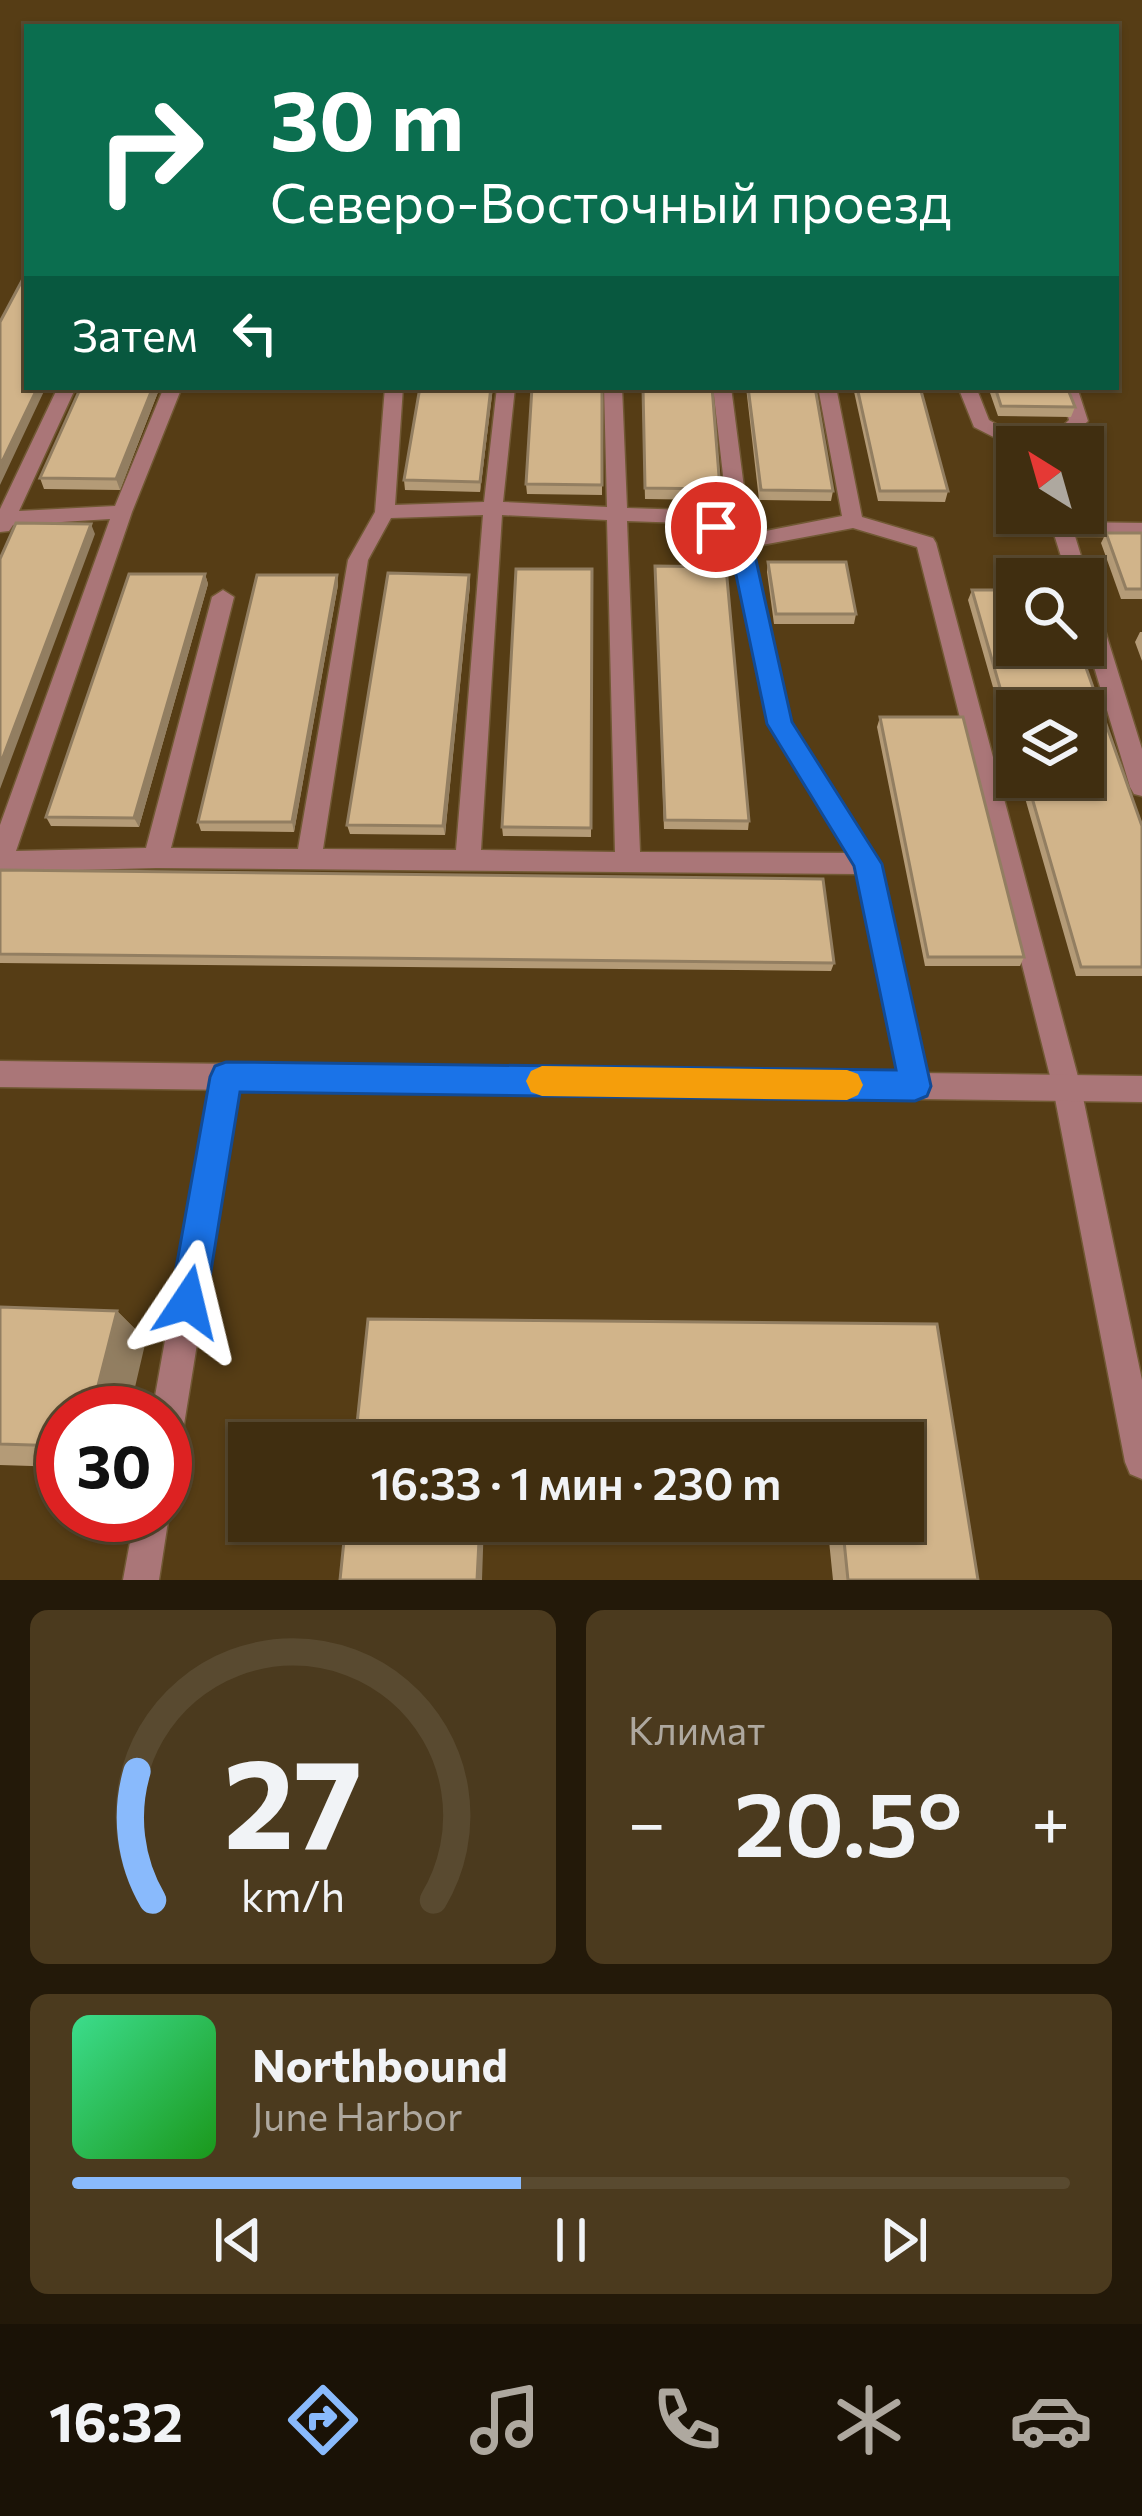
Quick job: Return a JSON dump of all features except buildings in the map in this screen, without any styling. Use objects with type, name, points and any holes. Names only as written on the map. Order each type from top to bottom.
[{"type":"street","points":[[2,522],[66,390]]},
{"type":"street","points":[[172,390],[122,512],[0,861],[156,857],[868,864]]},
{"type":"street","points":[[309,859],[358,560],[386,512],[394,390]]},
{"type":"street","points":[[468,860],[506,390]]},
{"type":"street","points":[[613,390],[628,862]]},
{"type":"street","points":[[722,390],[740,542],[780,724],[868,864],[915,1086]]},
{"type":"street","points":[[828,390],[853,520]]},
{"type":"street","points":[[969,390],[981,424],[996,431]]},
{"type":"street","points":[[1069,390],[1078,421],[1072,426]]},
{"type":"street","points":[[386,512],[494,508],[688,517],[740,542],[853,520],[926,543],[1067,1088],[1142,1462]]},
{"type":"street","points":[[2,522],[122,512]]},
{"type":"street","points":[[1104,526],[1142,530]]},
{"type":"street","points":[[156,857],[223,597]]},
{"type":"street","points":[[1104,664],[1142,787]]},
{"type":"street","points":[[0,1074],[1142,1089]]},
{"type":"street","points":[[174,1386],[226,1077]]},
{"type":"street","points":[[141,1580],[147,1542]]},
{"type":"slow traffic","points":[[542,1081],[847,1085]]},
{"type":"route","points":[[188,1302],[226,1077],[915,1086],[868,864],[780,724],[740,542],[716,527]]}]
